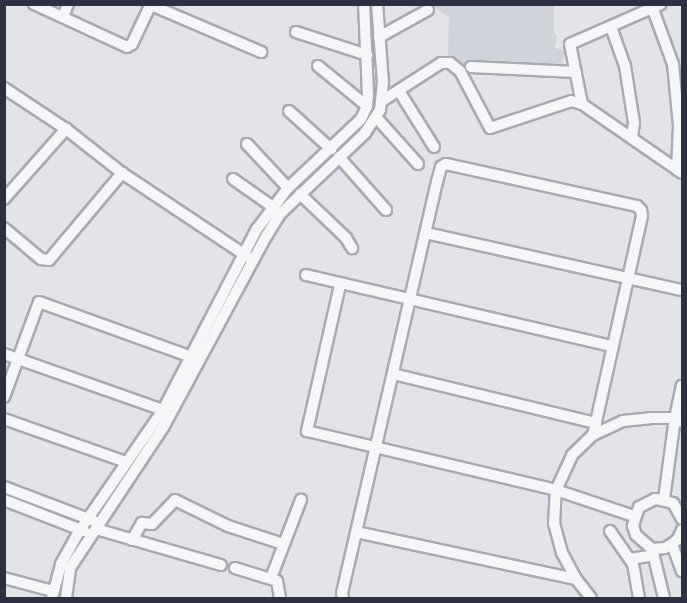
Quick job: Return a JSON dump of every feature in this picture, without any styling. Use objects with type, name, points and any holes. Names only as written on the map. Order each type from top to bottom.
[{"type":"street","points":[[34,4],[127,47],[132,44],[151,5],[261,51]]},
{"type":"street","points":[[63,17],[68,4]]},
{"type":"street","points":[[66,598],[70,568],[96,530],[167,412],[273,207],[288,188],[361,118],[367,106],[364,4]]},
{"type":"street","points":[[4,578],[52,595],[61,564],[80,530],[126,462],[167,412],[192,357],[249,257],[281,213],[365,133],[382,101],[377,4]]},
{"type":"street","points":[[582,104],[570,44],[655,6],[673,64],[679,125],[680,172]]},
{"type":"street","points":[[366,31],[379,33],[428,10]]},
{"type":"street","points":[[611,27],[625,66],[634,123],[632,138]]},
{"type":"street","points":[[296,32],[367,55]]},
{"type":"street","points":[[382,101],[441,63],[450,63],[460,71],[490,128],[571,101],[582,104],[680,172]]},
{"type":"street","points":[[318,66],[367,106]]},
{"type":"street","points":[[471,67],[576,72]]},
{"type":"street","points":[[4,88],[66,129],[122,173],[249,257]]},
{"type":"street","points":[[399,91],[434,147]]},
{"type":"street","points":[[289,111],[331,149]]},
{"type":"street","points":[[375,117],[418,164]]},
{"type":"street","points":[[4,199],[66,129]]},
{"type":"street","points":[[247,144],[288,188]]},
{"type":"street","points":[[339,157],[386,210]]},
{"type":"street","points":[[343,598],[342,593],[441,167],[446,164],[590,195],[636,206],[641,210],[642,216],[593,435]]},
{"type":"street","points":[[314,165],[320,175]]},
{"type":"street","points":[[4,228],[42,259],[50,260],[122,173]]},
{"type":"street","points":[[233,178],[273,207]]},
{"type":"street","points":[[300,194],[346,238],[352,248]]},
{"type":"street","points":[[426,233],[682,290]]},
{"type":"street","points":[[306,275],[340,285],[612,346]]},
{"type":"street","points":[[340,285],[306,429],[556,490],[634,516]]},
{"type":"street","points":[[4,397],[37,303],[41,301],[192,357]]},
{"type":"street","points":[[4,354],[167,412]]},
{"type":"street","points":[[393,374],[596,423]]},
{"type":"street","points":[[664,499],[679,420],[682,386]]},
{"type":"street","points":[[591,598],[576,579],[562,553],[554,524],[556,490],[572,454],[593,435],[623,422],[650,418],[679,420]]},
{"type":"street","points":[[4,419],[126,462]]},
{"type":"street","points":[[4,487],[88,517],[96,530]]},
{"type":"street","points":[[664,598],[653,552],[636,536],[634,516],[646,502],[664,499],[673,503],[682,519]]},
{"type":"street","points":[[4,500],[80,530],[96,530],[221,565]]},
{"type":"street","points":[[132,540],[142,523],[152,524],[175,500],[228,526],[283,544]]},
{"type":"street","points":[[271,578],[301,500]]},
{"type":"street","points":[[630,559],[665,548],[678,539],[682,530]]},
{"type":"street","points":[[610,531],[630,559],[639,598]]},
{"type":"street","points":[[356,532],[576,579]]},
{"type":"street","points":[[672,544],[682,564]]},
{"type":"street","points":[[235,568],[279,582],[280,598]]},
{"type":"shaded area","points":[[430,5],[554,5],[554,32],[557,36],[555,48],[566,50],[561,66],[463,66],[448,55],[449,17]]}]
